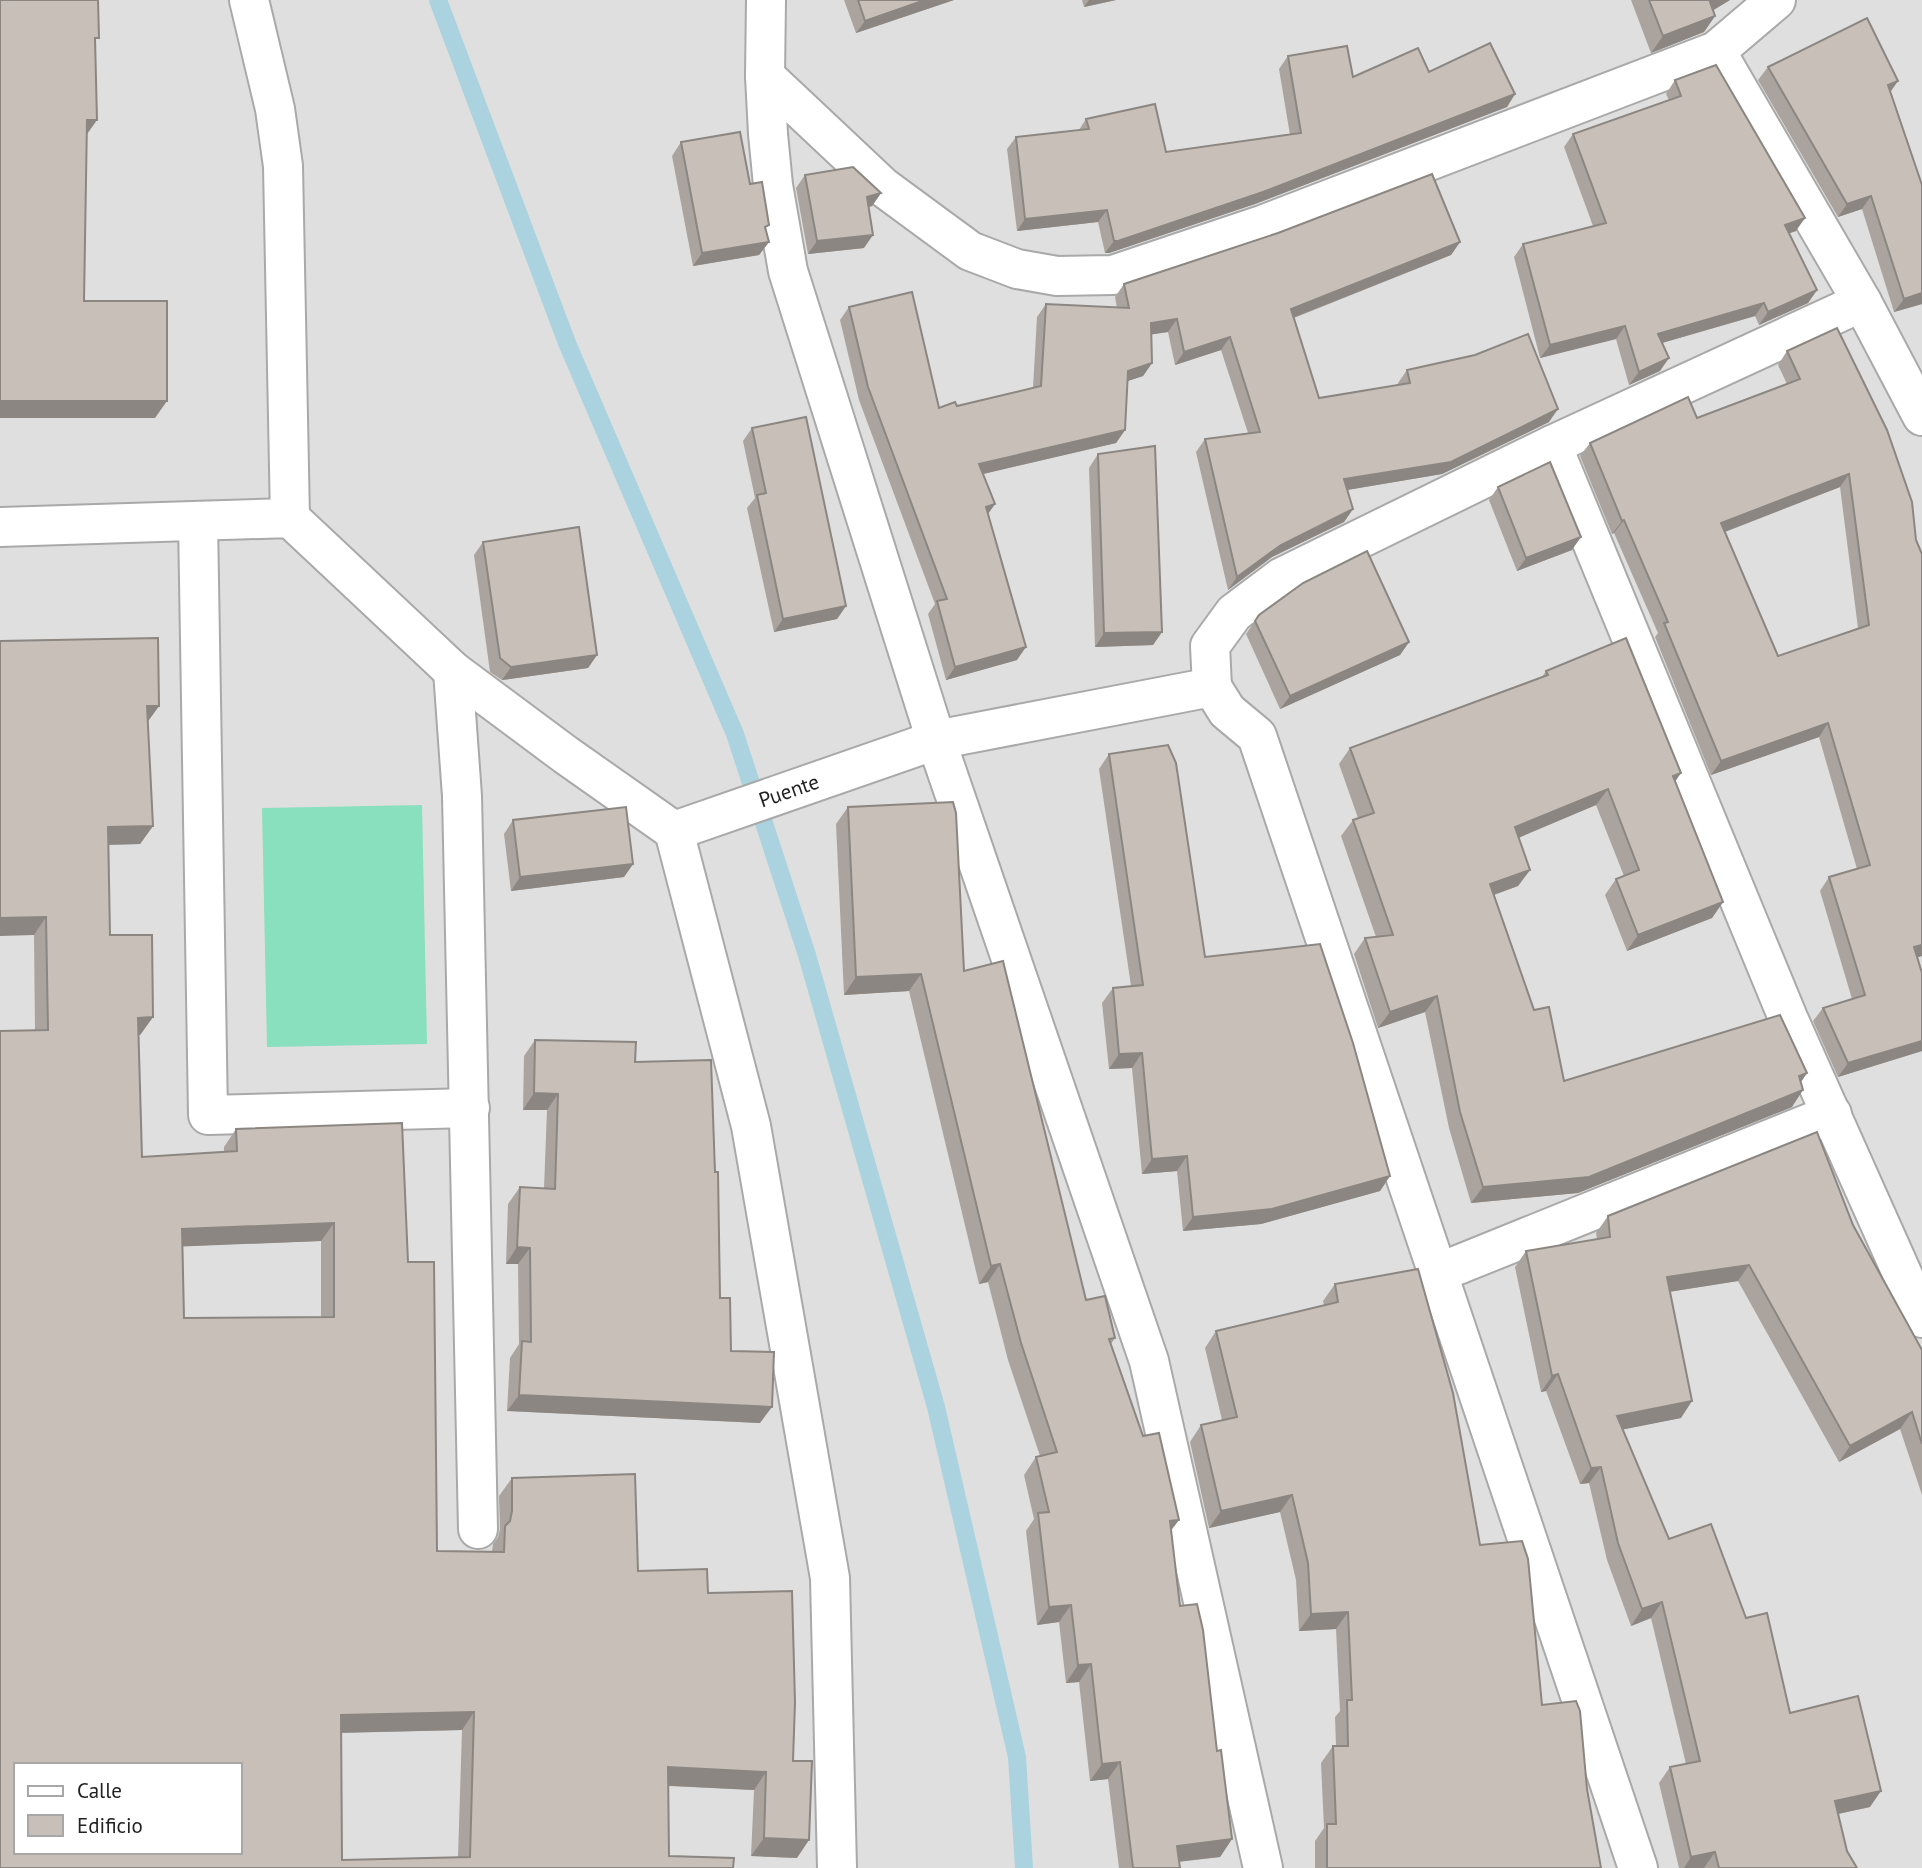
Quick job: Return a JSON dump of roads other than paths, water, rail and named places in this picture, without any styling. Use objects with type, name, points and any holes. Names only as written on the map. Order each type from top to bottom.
[{"type":"street","points":[[249,0],[275,109],[283,166],[290,518]]},
{"type":"street","points":[[766,0],[765,76],[773,185],[788,271],[936,740],[1149,1361],[1263,1868]]},
{"type":"street","points":[[765,76],[883,187],[970,251],[1017,269],[1057,276],[1113,275],[1262,225],[1716,51],[1776,0]]},
{"type":"street","points":[[1716,51],[1862,302],[1922,416]]},
{"type":"street","points":[[1638,1868],[1257,736],[1227,711],[1212,687],[1210,646],[1234,612],[1282,577],[1552,445],[1862,302]]},
{"type":"street","points":[[1552,445],[1788,1018],[1922,1318]]},
{"type":"street","points":[[0,527],[290,518],[453,671],[566,755],[691,825],[751,1126],[830,1578],[837,1868]]},
{"type":"street","points":[[198,521],[208,1115],[470,1108]]},
{"type":"street","points":[[453,671],[462,796],[478,1529]]},
{"type":"street","name":"Puente","points":[[691,825],[936,740],[1212,687]]},
{"type":"street","points":[[1438,1273],[1832,1114]]},
{"type":"waterway","points":[[438,0],[567,343],[735,734],[807,955],[936,1407],[1017,1757],[1024,1868]]}]
